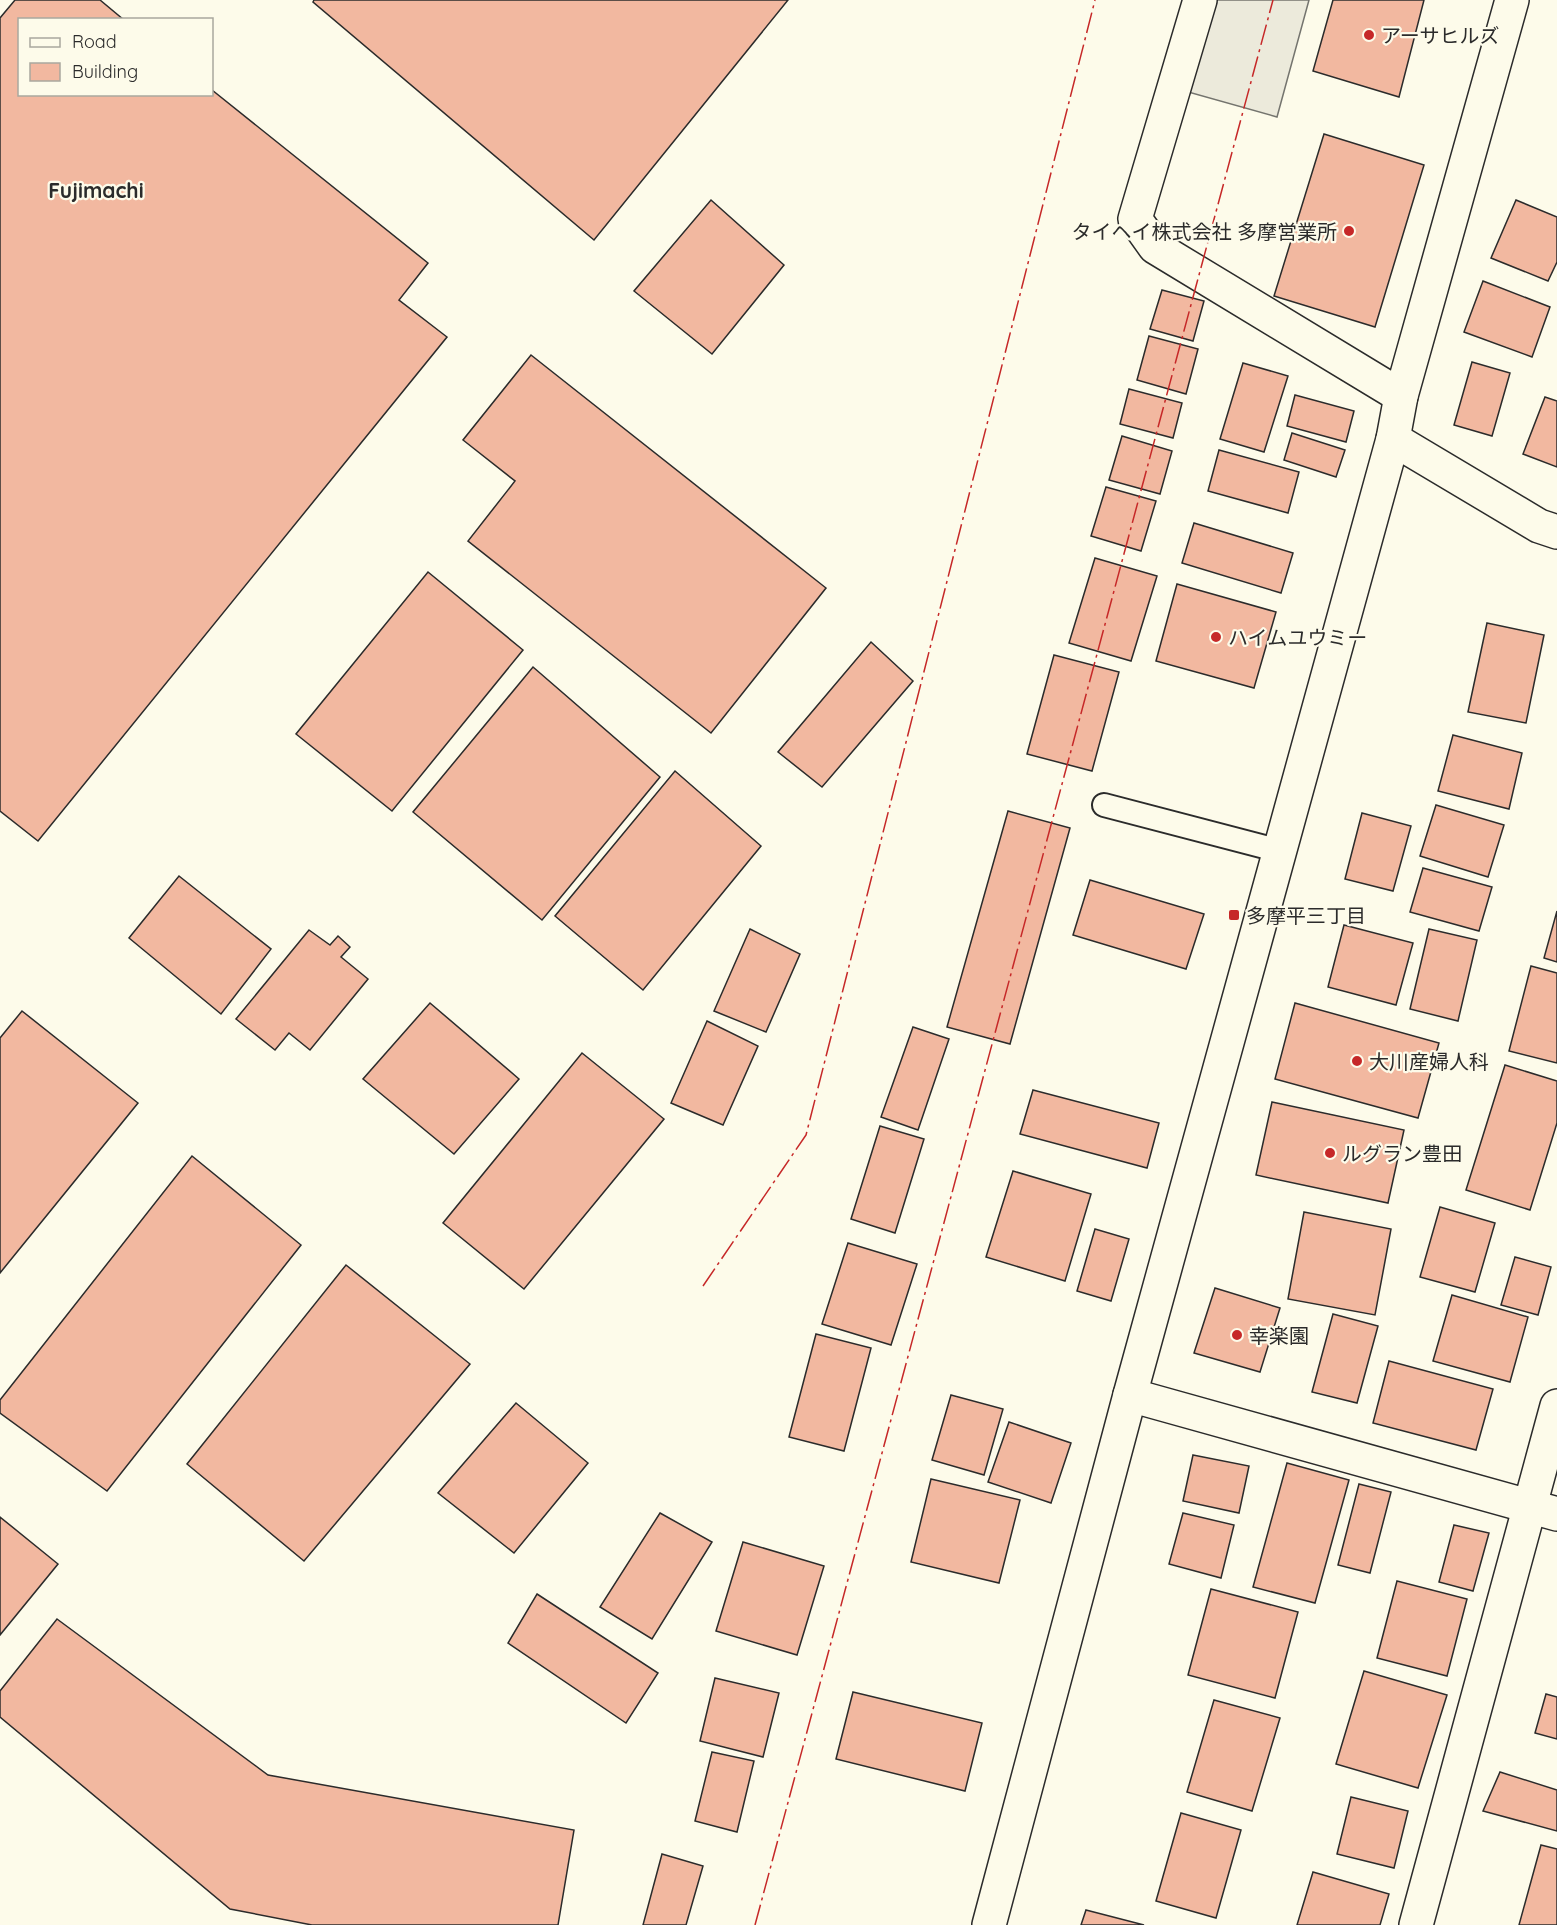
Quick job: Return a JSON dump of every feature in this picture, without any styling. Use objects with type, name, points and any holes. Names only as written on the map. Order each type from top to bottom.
[{"type":"street","points":[[1200,0],[1135,219],[1155,247],[1401,396]]},
{"type":"street","points":[[989,1925],[1130,1395],[1393,439],[1401,396],[1512,0]]},
{"type":"street","points":[[1393,439],[1539,526],[1557,532]]},
{"type":"street","points":[[1130,1395],[1543,1510]]},
{"type":"street","points":[[1416,1925],[1543,1510],[1557,1406]]},
{"type":"lane","points":[[1104,805],[1280,851]]},
{"type":"shaded area","points":[[1200,0],[1309,0],[1277,117],[1174,88]]},
{"type":"building","points":[[15,0],[100,0],[122,18],[18,18],[18,96],[213,96],[213,91],[428,263],[399,300],[447,337],[38,841],[0,811],[0,18]]},
{"type":"building","points":[[314,0],[788,0],[594,240],[313,2]]},
{"type":"building","name":"アーサヒルズ","points":[[1333,0],[1424,0],[1399,97],[1313,71]]},
{"type":"building","name":"タイヘイ株式会社 多摩営業所","points":[[1324,134],[1424,165],[1375,327],[1274,296]]},
{"type":"building","points":[[711,200],[784,265],[712,354],[634,291]]},
{"type":"building","points":[[1516,200],[1557,217],[1557,262],[1548,281],[1491,258]]},
{"type":"building","points":[[1483,281],[1550,307],[1532,357],[1464,332]]},
{"type":"building","points":[[1162,290],[1204,301],[1193,341],[1150,329]]},
{"type":"building","points":[[1149,336],[1198,349],[1186,394],[1137,380]]},
{"type":"building","points":[[531,355],[826,588],[711,733],[468,541],[515,481],[463,440]]},
{"type":"building","points":[[1472,362],[1510,373],[1492,436],[1454,425]]},
{"type":"building","points":[[1243,363],[1288,376],[1264,452],[1220,439]]},
{"type":"building","points":[[1129,389],[1182,403],[1173,438],[1120,424]]},
{"type":"building","points":[[1295,395],[1354,411],[1346,442],[1287,426]]},
{"type":"building","points":[[1545,397],[1557,401],[1557,467],[1523,454]]},
{"type":"building","points":[[1292,433],[1345,450],[1336,477],[1284,460]]},
{"type":"building","points":[[1122,436],[1172,451],[1160,494],[1109,480]]},
{"type":"building","points":[[1219,450],[1299,472],[1288,513],[1208,491]]},
{"type":"building","points":[[1106,487],[1156,501],[1141,551],[1091,536]]},
{"type":"building","points":[[1194,523],[1293,553],[1281,593],[1182,563]]},
{"type":"building","points":[[1095,558],[1157,576],[1131,661],[1069,643]]},
{"type":"building","points":[[428,572],[523,650],[392,811],[296,734]]},
{"type":"building","name":"ハイムユウミー","points":[[1177,584],[1276,612],[1254,688],[1156,661]]},
{"type":"building","points":[[1487,623],[1544,635],[1526,723],[1468,712]]},
{"type":"building","points":[[871,642],[913,681],[822,787],[778,752]]},
{"type":"building","points":[[1054,655],[1119,672],[1092,771],[1027,754]]},
{"type":"building","points":[[533,667],[660,777],[542,920],[413,812]]},
{"type":"building","points":[[1453,735],[1522,753],[1509,809],[1438,791]]},
{"type":"building","points":[[675,771],[761,846],[643,990],[555,916]]},
{"type":"building","points":[[1436,805],[1504,825],[1488,877],[1420,856]]},
{"type":"building","points":[[1008,811],[1070,828],[1010,1044],[947,1027]]},
{"type":"building","points":[[1362,813],[1411,826],[1393,891],[1345,879]]},
{"type":"building","points":[[1423,868],[1492,887],[1479,931],[1410,912]]},
{"type":"building","points":[[179,876],[271,949],[221,1014],[129,938]]},
{"type":"building","points":[[1090,880],[1204,914],[1186,969],[1073,935]]},
{"type":"building","points":[[1557,911],[1557,962],[1544,958]]},
{"type":"building","points":[[1344,925],[1413,943],[1396,1005],[1328,987]]},
{"type":"building","points":[[750,929],[800,954],[766,1032],[714,1011]]},
{"type":"building","points":[[1429,929],[1477,940],[1458,1021],[1410,1009]]},
{"type":"building","points":[[309,930],[330,945],[338,936],[350,947],[341,957],[368,979],[310,1050],[289,1033],[275,1050],[236,1019]]},
{"type":"building","points":[[1531,966],[1557,973],[1557,1063],[1509,1051]]},
{"type":"building","points":[[430,1003],[519,1079],[454,1154],[363,1079]]},
{"type":"building","name":"大川産婦人科","points":[[1295,1003],[1439,1043],[1418,1118],[1275,1079]]},
{"type":"building","points":[[22,1011],[138,1103],[0,1273],[0,1038]]},
{"type":"building","points":[[707,1021],[758,1046],[723,1125],[671,1103]]},
{"type":"building","points":[[913,1027],[949,1039],[918,1130],[881,1117]]},
{"type":"building","points":[[582,1053],[664,1119],[524,1289],[443,1223]]},
{"type":"building","points":[[1505,1065],[1557,1081],[1557,1123],[1530,1210],[1466,1190]]},
{"type":"building","points":[[1033,1090],[1159,1123],[1147,1168],[1020,1134]]},
{"type":"building","name":"ルグラン豊田","points":[[1272,1102],[1404,1130],[1388,1203],[1256,1175]]},
{"type":"building","points":[[880,1126],[924,1139],[895,1233],[851,1219]]},
{"type":"building","points":[[192,1156],[301,1245],[107,1491],[0,1413],[0,1400]]},
{"type":"building","points":[[1013,1171],[1091,1194],[1065,1281],[986,1257]]},
{"type":"building","points":[[1440,1207],[1495,1223],[1475,1292],[1420,1277]]},
{"type":"building","points":[[1304,1212],[1391,1229],[1375,1315],[1288,1299]]},
{"type":"building","points":[[1095,1229],[1129,1239],[1111,1301],[1077,1291]]},
{"type":"building","points":[[848,1243],[917,1264],[891,1345],[822,1324]]},
{"type":"building","points":[[1515,1257],[1551,1267],[1538,1315],[1501,1305]]},
{"type":"building","points":[[346,1265],[470,1364],[304,1561],[187,1464]]},
{"type":"building","points":[[1215,1288],[1280,1308],[1260,1372],[1194,1353]]},
{"type":"building","points":[[1452,1295],[1528,1317],[1510,1382],[1433,1361]]},
{"type":"building","points":[[1333,1314],[1378,1326],[1357,1403],[1312,1392]]},
{"type":"building","points":[[816,1334],[871,1348],[844,1451],[789,1437]]},
{"type":"building","points":[[1389,1361],[1493,1389],[1476,1450],[1373,1423]]},
{"type":"building","points":[[951,1395],[1003,1409],[984,1475],[932,1460]]},
{"type":"building","points":[[516,1403],[588,1463],[514,1553],[438,1493]]},
{"type":"building","points":[[1009,1422],[1071,1443],[1051,1503],[988,1482]]},
{"type":"building","points":[[1193,1455],[1249,1466],[1239,1513],[1183,1501]]},
{"type":"building","points":[[1287,1463],[1349,1480],[1315,1603],[1253,1587]]},
{"type":"building","points":[[931,1479],[1020,1500],[999,1583],[911,1562]]},
{"type":"building","points":[[1359,1484],[1391,1492],[1370,1573],[1338,1565]]},
{"type":"building","points":[[660,1513],[712,1542],[652,1639],[600,1607]]},
{"type":"building","points":[[1183,1513],[1234,1525],[1221,1578],[1169,1564]]},
{"type":"building","points":[[0,1517],[58,1564],[0,1635]]},
{"type":"building","points":[[1454,1525],[1489,1533],[1473,1591],[1439,1582]]},
{"type":"building","points":[[743,1542],[824,1566],[797,1655],[716,1631]]},
{"type":"building","points":[[1397,1581],[1467,1599],[1447,1676],[1377,1658]]},
{"type":"building","points":[[1211,1589],[1298,1612],[1275,1698],[1188,1675]]},
{"type":"building","points":[[537,1594],[658,1673],[626,1723],[508,1643]]},
{"type":"building","points":[[57,1619],[268,1775],[574,1830],[558,1925],[312,1925],[230,1909],[0,1717],[0,1691]]},
{"type":"building","points":[[1364,1671],[1447,1695],[1418,1788],[1336,1764]]},
{"type":"building","points":[[715,1678],[779,1693],[763,1757],[700,1741]]},
{"type":"building","points":[[853,1692],[982,1723],[965,1791],[836,1759]]},
{"type":"building","points":[[1546,1694],[1557,1697],[1557,1739],[1535,1733]]},
{"type":"building","points":[[1214,1700],[1280,1718],[1252,1811],[1187,1792]]},
{"type":"building","points":[[712,1752],[754,1761],[737,1832],[695,1821]]},
{"type":"building","points":[[1500,1772],[1557,1790],[1557,1831],[1483,1811]]},
{"type":"building","points":[[1351,1797],[1408,1811],[1394,1868],[1337,1854]]},
{"type":"building","points":[[1181,1813],[1241,1830],[1216,1918],[1156,1901]]},
{"type":"building","points":[[1541,1845],[1557,1849],[1557,1925],[1519,1925]]},
{"type":"building","points":[[662,1854],[703,1866],[686,1925],[643,1925]]},
{"type":"building","points":[[1313,1872],[1389,1894],[1380,1925],[1297,1925]]},
{"type":"building","points":[[1086,1910],[1144,1925],[1081,1925]]},
{"type":"power","points":[[703,1286],[806,1135],[1095,0]]},
{"type":"power","points":[[755,1925],[1273,0]]},
{"type":"place","name":"アーサヒルズ","points":[[1369,35]]},
{"type":"place","name":"タイヘイ株式会社 多摩営業所","points":[[1349,231]]},
{"type":"place","name":"ハイムユウミー","points":[[1216,637]]},
{"type":"place","name":"多摩平三丁目","points":[[1234,915]]},
{"type":"place","name":"大川産婦人科","points":[[1357,1061]]},
{"type":"place","name":"ルグラン豊田","points":[[1330,1153]]},
{"type":"place","name":"幸楽園","points":[[1237,1335]]},
{"type":"district","name":"Fujimachi","points":[[96,190]]}]
